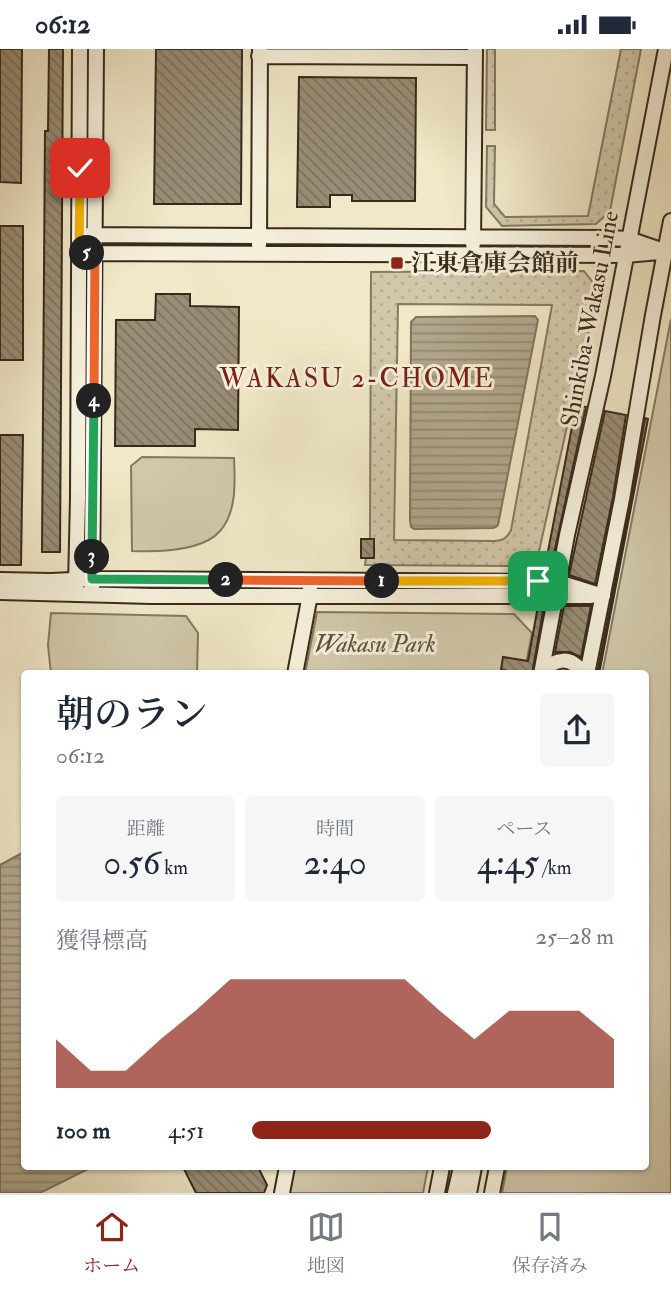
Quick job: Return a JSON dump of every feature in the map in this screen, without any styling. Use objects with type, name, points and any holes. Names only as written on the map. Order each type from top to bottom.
[{"type":"street","points":[[76,586],[80,49]]},
{"type":"street","points":[[92,595],[96,49]]},
{"type":"street","name":"Shinkiba-Wakasu Line","points":[[542,670],[603,376],[666,49]]},
{"type":"street","points":[[259,254],[260,52],[475,53],[473,255]]},
{"type":"street","points":[[586,670],[624,486],[671,221]]},
{"type":"street","points":[[79,235],[629,239],[664,251]]},
{"type":"street","points":[[79,253],[626,255],[664,251]]},
{"type":"street","points":[[0,591],[76,586],[92,579],[558,582],[603,596]]},
{"type":"street","points":[[0,580],[51,581],[76,586],[92,595],[603,596]]},
{"type":"street","points":[[296,670],[310,596],[310,580]]},
{"type":"street","points":[[544,670],[562,660],[570,661],[581,670]]},
{"type":"street","points":[[282,1193],[286,1170]]},
{"type":"street","points":[[437,1193],[441,1170]]},
{"type":"street","points":[[455,1193],[460,1170]]},
{"type":"street","points":[[469,1193],[473,1170]]},
{"type":"street","points":[[492,1193],[496,1170]]},
{"type":"green space","points":[[487,49],[495,49],[495,130],[486,130]]},
{"type":"green space","points":[[621,49],[641,49],[610,211],[596,224],[502,226],[486,207],[487,146],[495,146],[494,204],[505,217],[588,216]]},
{"type":"green space","points":[[584,271],[598,289],[537,560],[529,566],[365,565],[366,558],[374,557],[374,539],[370,539],[371,272]],"holes":[[[398,304],[552,305],[508,535],[495,541],[394,540]]]},
{"type":"green space","points":[[671,319],[671,1193],[502,1193],[506,1170],[649,1170],[649,670],[603,670]]},
{"type":"green space","points":[[142,457],[234,458],[232,506],[220,531],[212,538],[191,547],[166,551],[132,551],[131,466]]},
{"type":"green space","name":"Wakasu Park","points":[[317,612],[514,614],[532,633],[525,670],[306,670]]},
{"type":"green space","points":[[51,613],[186,616],[198,633],[197,670],[51,670],[48,645]]},
{"type":"green space","points":[[294,1170],[427,1170],[423,1193],[289,1193]]},
{"type":"shaded area","points":[[535,316],[538,320],[498,525],[493,528],[414,529],[410,521],[411,322],[416,317]]},
{"type":"shaded area","points":[[21,854],[21,1170],[86,1170],[40,1193],[0,1193],[0,865]]},
{"type":"building","points":[[0,49],[22,49],[21,183],[0,182]]},
{"type":"building","points":[[49,49],[63,49],[60,552],[42,552],[45,131],[48,131]]},
{"type":"building","points":[[156,49],[242,49],[241,204],[154,204]]},
{"type":"building","points":[[299,77],[416,78],[415,201],[352,201],[352,195],[330,195],[330,207],[297,207]]},
{"type":"building","points":[[0,226],[23,226],[23,360],[0,360]]},
{"type":"building","points":[[156,294],[190,294],[190,306],[239,307],[238,430],[195,429],[195,446],[115,446],[116,320],[155,320]]},
{"type":"building","points":[[576,406],[586,407],[550,572],[544,572]]},
{"type":"building","points":[[605,411],[626,415],[595,584],[569,575]]},
{"type":"building","points":[[645,418],[648,419],[598,670]]},
{"type":"building","points":[[0,435],[23,435],[21,565],[0,565]]},
{"type":"building","points":[[361,539],[374,539],[374,558],[361,558]]},
{"type":"building","points":[[538,606],[544,606],[533,670],[501,670],[503,657],[528,661]]},
{"type":"building","points":[[564,606],[591,606],[581,657],[570,652],[555,652]]},
{"type":"building","points":[[184,1170],[260,1170],[267,1185],[264,1193],[196,1193]]},
{"type":"place","name":"江東倉庫会館前","points":[[397,263]]},
{"type":"district","name":"WAKASU 2-CHOME","points":[[357,379]]},
{"type":"route","points":[[80,168],[79,253],[95,253],[92,579],[538,581]]}]
